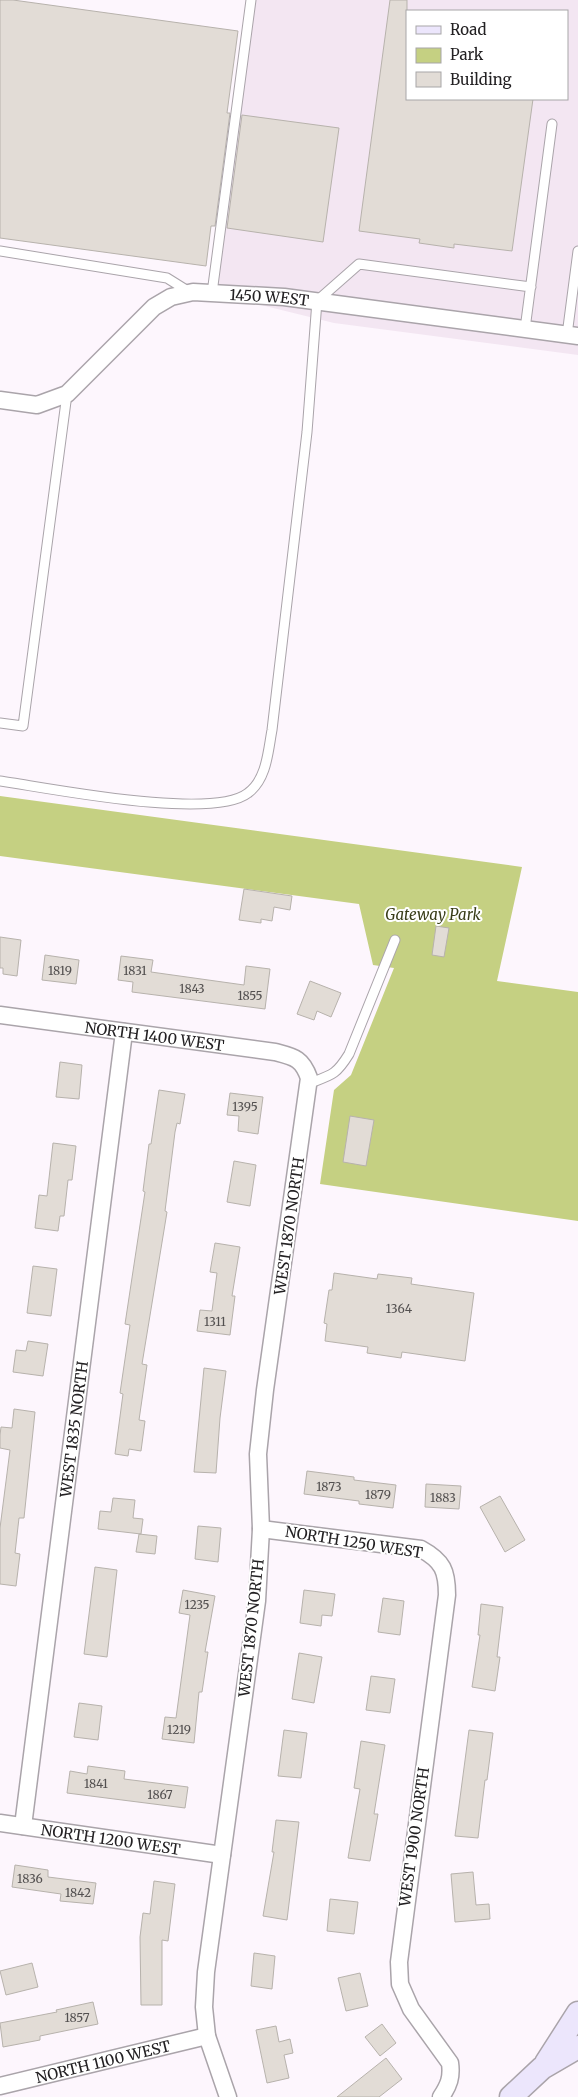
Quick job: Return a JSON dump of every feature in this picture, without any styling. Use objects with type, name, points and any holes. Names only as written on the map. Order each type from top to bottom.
[{"type":"main road","points":[[542,2068],[578,2013]]},
{"type":"main road","points":[[511,2097],[542,2068],[578,2047]]},
{"type":"street","name":"1450 WEST","points":[[0,400],[37,405],[67,394],[154,308],[171,297],[191,293],[284,297],[572,336]]},
{"type":"street","name":"NORTH 1400 WEST","points":[[0,1015],[275,1052],[295,1057],[307,1075]]},
{"type":"street","name":"WEST 1835 NORTH","points":[[23,1826],[124,1032]]},
{"type":"street","name":"WEST 1870 NORTH","points":[[228,2097],[207,2036],[204,2007],[206,1972],[258,1601],[261,1528],[258,1454],[307,1075]]},
{"type":"street","name":"NORTH 1250 WEST","points":[[261,1528],[421,1550],[433,1556],[443,1566]]},
{"type":"street","name":"WEST 1900 NORTH","points":[[442,2095],[448,2085],[451,2074],[450,2063],[411,2009],[400,1984],[399,1962],[447,1596],[447,1580],[443,1566]]},
{"type":"street","name":"NORTH 1200 WEST","points":[[0,1823],[222,1855]]},
{"type":"street","name":"NORTH 1100 WEST","points":[[0,2086],[207,2036]]},
{"type":"lane","points":[[212,293],[251,0]]},
{"type":"lane","points":[[525,329],[552,124]]},
{"type":"lane","points":[[0,251],[167,278],[191,293]]},
{"type":"lane","points":[[572,336],[578,251]]},
{"type":"lane","points":[[0,781],[148,802],[183,804],[217,802],[234,799],[248,793],[258,780],[266,764],[272,730],[307,432],[317,301],[359,264],[531,287]]},
{"type":"lane","points":[[0,723],[23,726],[67,394]]},
{"type":"lane","points":[[307,1075],[331,1076],[340,1069],[349,1054],[395,940]]},
{"type":"shaded area","points":[[251,0],[578,0],[578,355],[334,323],[212,293]]},
{"type":"green space","name":"Gateway Park","points":[[0,796],[522,867],[497,981],[578,992],[578,1221],[320,1184],[334,1090],[351,1075],[394,968],[373,965],[359,904],[0,856]]},
{"type":"building","points":[[0,0],[13,0],[238,31],[227,113],[230,113],[215,226],[211,226],[206,266],[0,238]]},
{"type":"building","points":[[390,0],[407,0],[406,100],[533,100],[512,251],[454,244],[454,248],[419,243],[420,239],[359,231]]},
{"type":"building","points":[[242,115],[339,128],[323,242],[227,228]]},
{"type":"building","points":[[244,889],[292,896],[290,910],[274,907],[272,921],[261,919],[261,923],[239,920]]},
{"type":"building","points":[[436,926],[449,928],[444,957],[432,955]]},
{"type":"building","points":[[0,937],[21,940],[17,976],[3,974],[3,968],[0,968]]},
{"type":"building","points":[[45,955],[79,960],[76,984],[42,980]]},
{"type":"building","points":[[121,956],[153,960],[151,972],[244,985],[246,966],[270,969],[265,1009],[132,992],[133,982],[118,980]]},
{"type":"building","points":[[310,981],[341,993],[331,1017],[317,1011],[314,1020],[297,1014]]},
{"type":"building","points":[[60,1062],[82,1065],[79,1099],[56,1097]]},
{"type":"building","points":[[159,1090],[185,1094],[180,1124],[177,1123],[175,1132],[165,1211],[167,1212],[142,1364],[147,1365],[139,1420],[145,1421],[141,1451],[129,1449],[128,1456],[115,1454],[123,1394],[120,1393],[130,1325],[125,1324],[145,1192],[143,1191],[149,1144],[151,1144]]},
{"type":"building","points":[[230,1093],[263,1097],[258,1134],[238,1131],[239,1116],[227,1115]]},
{"type":"building","points":[[350,1116],[374,1120],[366,1166],[343,1162]]},
{"type":"building","points":[[53,1143],[76,1146],[72,1180],[68,1180],[64,1216],[60,1216],[58,1231],[35,1228],[39,1195],[47,1196]]},
{"type":"building","points":[[234,1161],[256,1165],[250,1206],[227,1202]]},
{"type":"building","points":[[215,1243],[240,1247],[232,1296],[235,1296],[230,1335],[197,1331],[200,1310],[212,1311],[217,1273],[210,1272]]},
{"type":"building","points":[[33,1266],[57,1269],[51,1316],[27,1313]]},
{"type":"building","points":[[334,1273],[377,1279],[378,1274],[412,1278],[411,1284],[474,1293],[465,1361],[402,1352],[401,1358],[367,1353],[368,1347],[325,1341],[327,1324],[324,1323],[329,1290],[332,1290]]},
{"type":"building","points":[[28,1341],[48,1344],[43,1376],[13,1372],[16,1350],[26,1351]]},
{"type":"building","points":[[204,1368],[226,1371],[216,1473],[194,1472]]},
{"type":"building","points":[[14,1409],[35,1412],[24,1518],[19,1518],[15,1553],[20,1554],[16,1586],[0,1584],[0,1528],[10,1450],[0,1448],[0,1435],[1,1427],[12,1428]]},
{"type":"building","points":[[307,1471],[354,1477],[354,1480],[396,1485],[393,1508],[359,1504],[359,1501],[304,1494]]},
{"type":"building","points":[[426,1484],[461,1486],[459,1509],[425,1507]]},
{"type":"building","points":[[500,1496],[525,1540],[505,1552],[480,1507]]},
{"type":"building","points":[[113,1498],[135,1500],[133,1518],[143,1519],[141,1534],[98,1529],[100,1511],[111,1512]]},
{"type":"building","points":[[198,1526],[221,1528],[218,1562],[195,1559]]},
{"type":"building","points":[[139,1534],[157,1536],[155,1554],[136,1552]]},
{"type":"building","points":[[95,1567],[117,1570],[107,1657],[84,1654]]},
{"type":"building","points":[[183,1590],[215,1596],[205,1652],[208,1652],[202,1692],[199,1692],[194,1743],[162,1739],[165,1717],[176,1718],[190,1615],[179,1613]]},
{"type":"building","points":[[304,1590],[335,1594],[332,1616],[322,1615],[321,1626],[300,1623]]},
{"type":"building","points":[[383,1598],[404,1601],[400,1635],[378,1632]]},
{"type":"building","points":[[481,1604],[503,1607],[497,1657],[500,1657],[495,1691],[472,1687],[480,1635],[478,1635]]},
{"type":"building","points":[[299,1653],[322,1657],[314,1703],[292,1699]]},
{"type":"building","points":[[371,1676],[395,1679],[390,1713],[366,1710]]},
{"type":"building","points":[[79,1703],[102,1706],[98,1740],[74,1737]]},
{"type":"building","points":[[284,1730],[307,1733],[301,1778],[278,1776]]},
{"type":"building","points":[[469,1730],[493,1733],[478,1838],[455,1836]]},
{"type":"building","points":[[361,1741],[385,1745],[374,1814],[378,1814],[370,1861],[348,1858],[360,1789],[354,1788]]},
{"type":"building","points":[[88,1766],[125,1771],[124,1779],[188,1787],[185,1808],[67,1793],[70,1771],[87,1774]]},
{"type":"building","points":[[276,1820],[299,1822],[287,1920],[263,1916],[274,1852],[272,1852]]},
{"type":"building","points":[[15,1865],[48,1870],[48,1877],[96,1883],[93,1904],[60,1901],[61,1894],[12,1887]]},
{"type":"building","points":[[473,1872],[476,1905],[489,1904],[490,1919],[455,1922],[451,1874]]},
{"type":"building","points":[[154,1881],[175,1884],[168,1941],[162,1940],[162,2005],[141,2005],[140,1937],[143,1913],[150,1914]]},
{"type":"building","points":[[330,1899],[358,1902],[354,1934],[327,1931]]},
{"type":"building","points":[[254,1953],[275,1956],[272,1989],[251,1986]]},
{"type":"building","points":[[32,1963],[38,1987],[6,1995],[0,1971]]},
{"type":"building","points":[[360,1973],[368,2006],[346,2011],[338,1978]]},
{"type":"building","points":[[93,2002],[98,2024],[40,2036],[40,2040],[3,2047],[0,2023],[57,2012],[56,2010]]},
{"type":"building","points":[[382,2024],[396,2043],[380,2056],[365,2037]]},
{"type":"building","points":[[276,2026],[279,2042],[290,2039],[293,2053],[284,2055],[289,2078],[267,2083],[256,2030]]},
{"type":"building","points":[[386,2058],[402,2079],[379,2097],[337,2097]]}]
